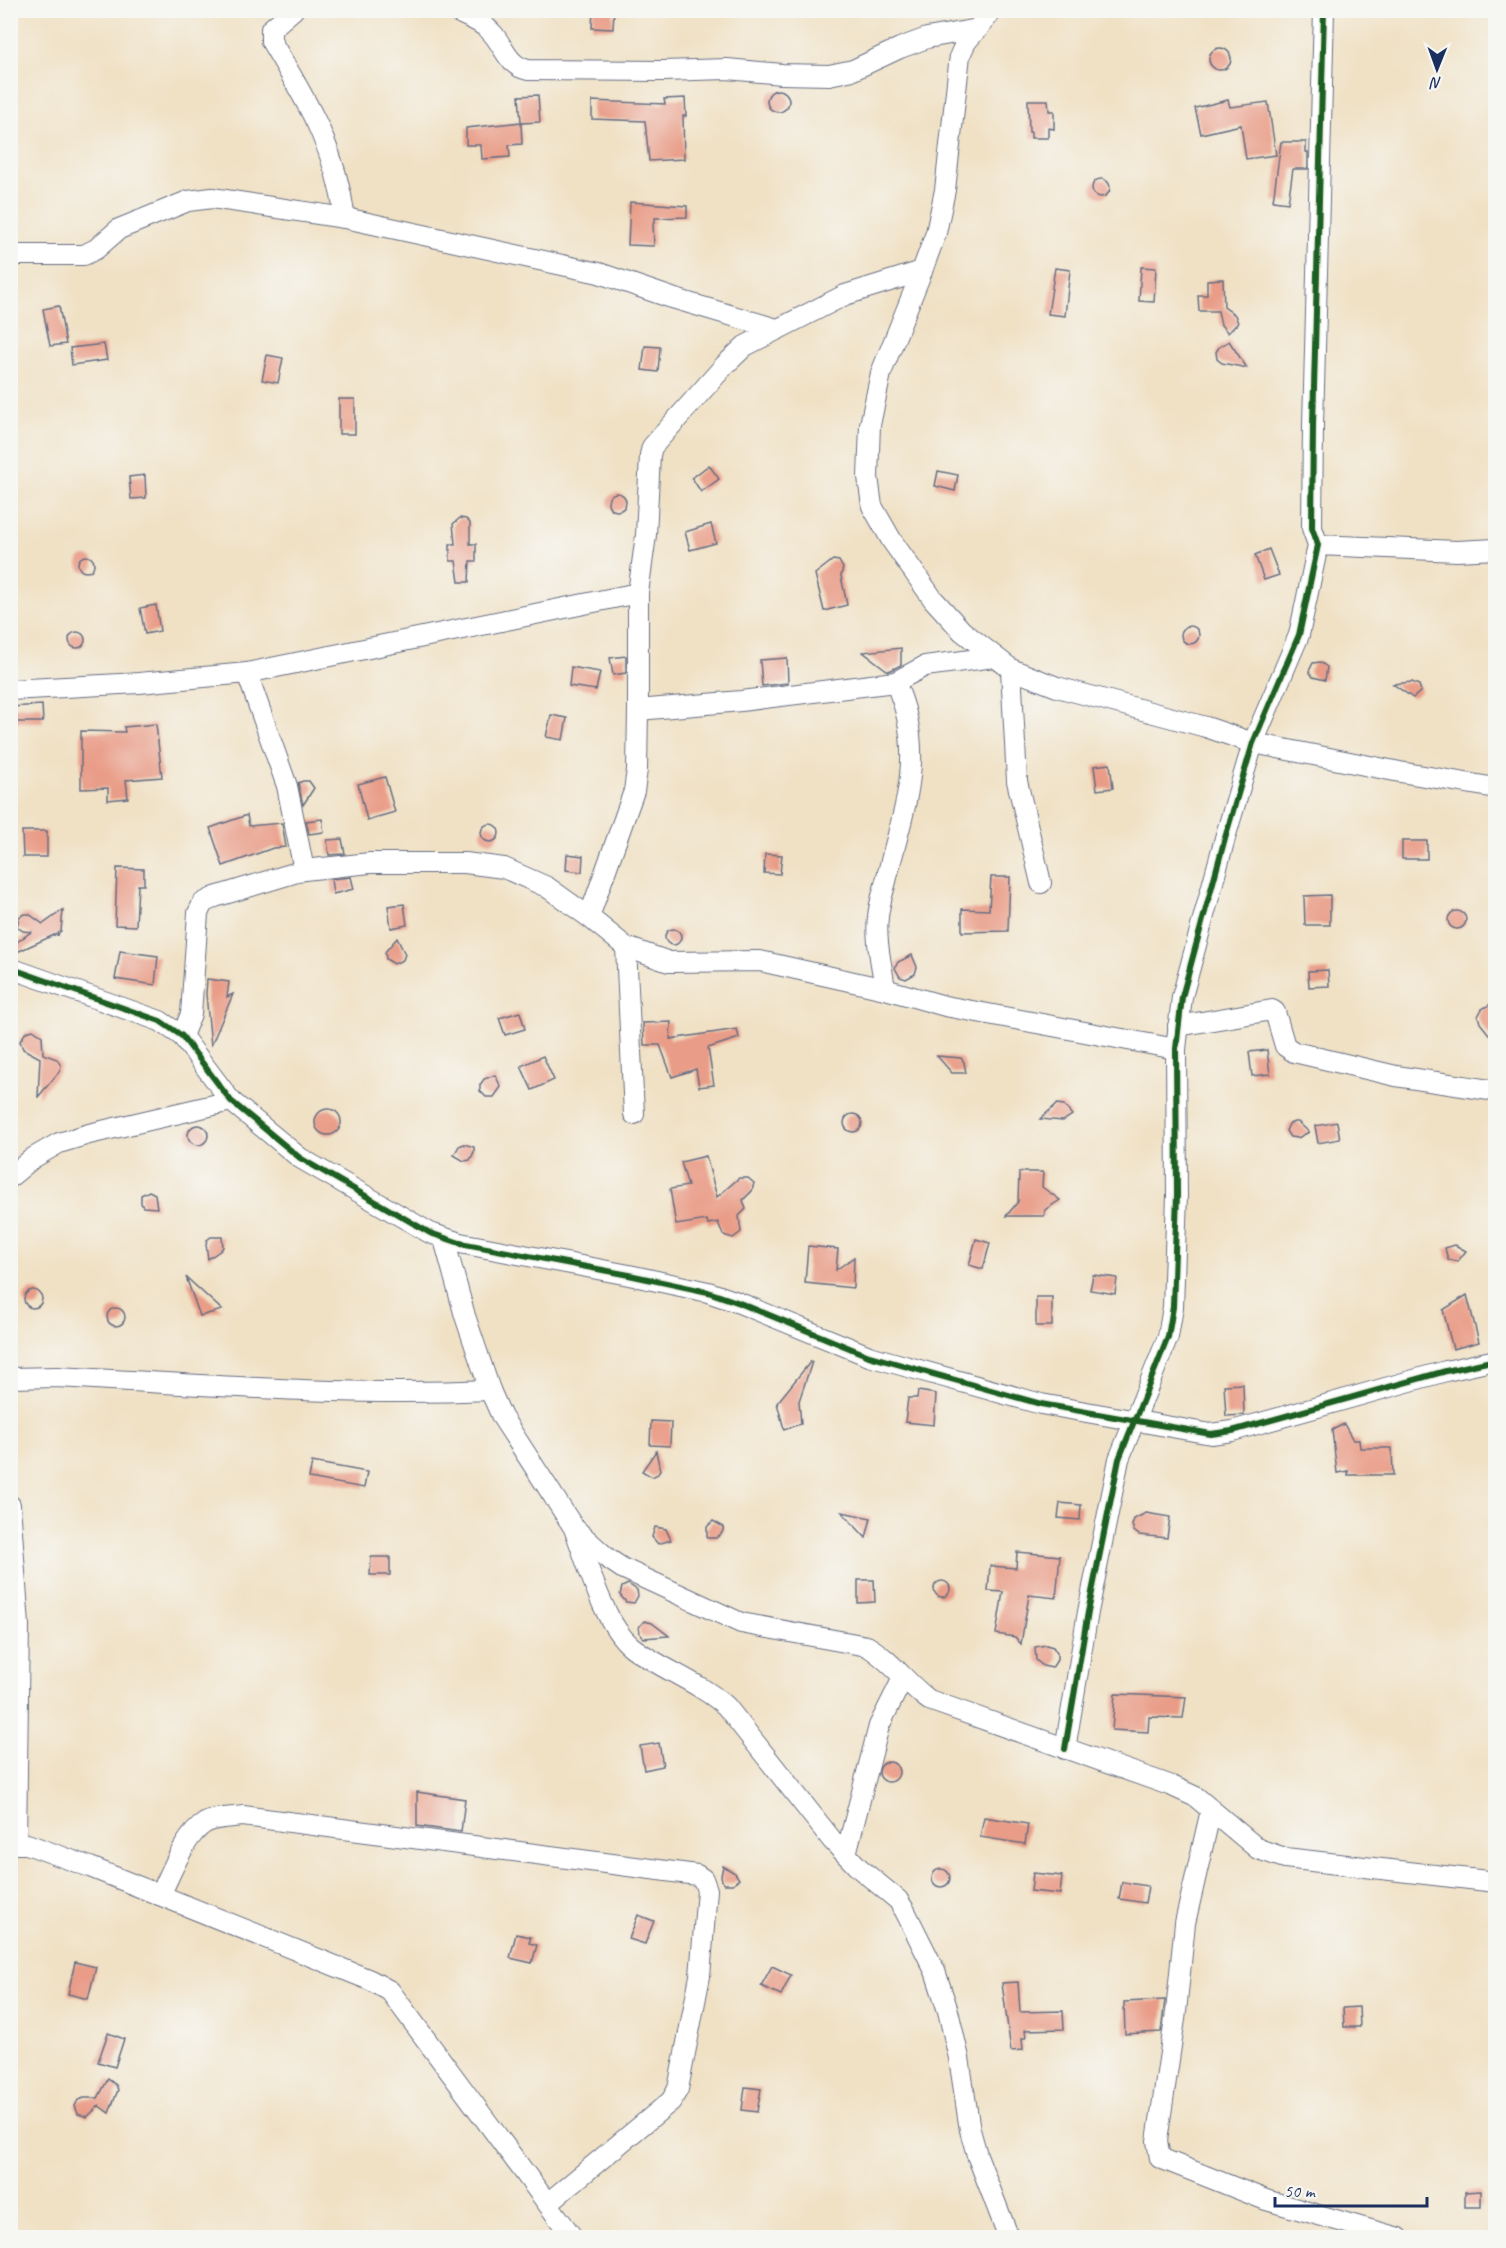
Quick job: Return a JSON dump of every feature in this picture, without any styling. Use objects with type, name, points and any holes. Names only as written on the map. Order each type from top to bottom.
[{"type":"street","points":[[293,10],[271,29],[271,41],[312,110],[334,164],[345,218]]},
{"type":"street","points":[[453,10],[481,23],[494,34],[510,61],[519,68],[528,69],[663,71],[727,69],[829,75],[853,70],[927,38],[978,29]]},
{"type":"street","points":[[993,10],[960,55],[945,190],[936,233],[881,373],[870,424],[868,477],[872,506],[892,541],[933,599],[962,631],[1011,669],[1057,687],[1206,727],[1254,743],[1400,772],[1496,788]]},
{"type":"street","points":[[1065,1749],[1088,1612],[1119,1459],[1168,1337],[1173,1306],[1177,1195],[1176,1048],[1182,998],[1222,849],[1254,743],[1299,635],[1318,545],[1312,528],[1313,425],[1324,10]]},
{"type":"street","points":[[10,255],[84,255],[96,249],[119,229],[188,201],[212,198],[345,218],[599,273],[672,298],[777,329]]},
{"type":"street","points":[[589,916],[634,791],[637,770],[638,593],[646,535],[652,447],[725,365],[745,346],[845,295],[922,271]]},
{"type":"street","points":[[1318,545],[1458,550],[1496,549]]},
{"type":"street","points":[[10,690],[139,683],[247,673],[638,593]]},
{"type":"street","points":[[638,710],[741,701],[895,682],[925,666],[994,657]]},
{"type":"street","points":[[1011,669],[1017,781],[1041,883]]},
{"type":"street","points":[[247,673],[287,786],[304,870]]},
{"type":"street","points":[[885,989],[878,916],[912,774],[910,727],[906,705],[895,682]]},
{"type":"street","points":[[182,1036],[191,1014],[198,913],[203,903],[215,897],[304,870],[370,863],[465,863],[504,867],[547,887],[589,916],[626,947],[669,962],[760,961],[885,989],[945,1006],[1176,1048]]},
{"type":"street","points":[[626,947],[634,1114]]},
{"type":"street","points":[[10,968],[160,1022],[182,1036],[231,1101],[300,1158],[444,1239],[708,1292],[869,1356],[1041,1404],[1210,1434],[1232,1431],[1446,1371],[1496,1360]]},
{"type":"street","points":[[1178,1026],[1272,1010],[1275,1012],[1285,1046],[1294,1052],[1396,1076],[1496,1091]]},
{"type":"street","points":[[10,1177],[33,1158],[59,1143],[231,1101]]},
{"type":"street","points":[[444,1239],[465,1316],[490,1390],[502,1417],[574,1528],[599,1595],[617,1631],[632,1646],[710,1693],[726,1706],[832,1840],[859,1868],[898,1900],[935,1971],[948,2011],[970,2130],[977,2155],[1009,2238]]},
{"type":"street","points":[[10,1378],[80,1378],[427,1393],[490,1390]]},
{"type":"street","points":[[10,1505],[19,1625],[13,1843],[27,1844],[80,1863],[370,1980],[390,1991],[573,2238]]},
{"type":"street","points":[[574,1528],[607,1558],[622,1568],[741,1623],[867,1646],[879,1653],[929,1700],[1172,1786],[1196,1797],[1258,1849],[1285,1858],[1496,1882]]},
{"type":"street","points":[[846,1854],[879,1726],[903,1678]]},
{"type":"street","points":[[1211,1810],[1185,1923],[1176,2012],[1157,2141],[1160,2158],[1266,2200],[1398,2238]]},
{"type":"street","points":[[160,1895],[190,1838],[206,1823],[243,1816],[697,1875],[704,1879],[707,1890],[700,1976],[678,2089],[671,2101],[548,2203]]},
{"type":"building","points":[[593,10],[614,10],[613,29],[592,28]]},
{"type":"building","points":[[1216,48],[1224,48],[1231,55],[1231,63],[1224,70],[1216,70],[1209,63],[1209,55]]},
{"type":"building","points":[[778,90],[786,93],[789,101],[786,109],[778,112],[770,109],[767,101],[770,93]]},
{"type":"building","points":[[538,95],[540,122],[521,123],[522,144],[509,145],[510,157],[482,159],[481,145],[466,145],[466,128],[521,122],[519,96]]},
{"type":"building","points":[[685,98],[684,159],[649,161],[645,121],[592,119],[592,101],[665,104],[664,99]]},
{"type":"building","points":[[1028,100],[1048,100],[1049,111],[1054,111],[1054,129],[1048,128],[1048,138],[1031,138]]},
{"type":"building","points":[[1228,100],[1230,107],[1268,102],[1276,155],[1246,159],[1241,125],[1201,134],[1195,108]]},
{"type":"building","points":[[1281,142],[1306,142],[1306,152],[1308,152],[1308,169],[1293,169],[1288,203],[1273,201]]},
{"type":"building","points":[[1101,179],[1107,182],[1110,188],[1107,194],[1101,197],[1095,194],[1092,188],[1095,182]]},
{"type":"building","points":[[630,202],[687,206],[687,217],[655,218],[655,223],[653,223],[654,246],[628,245]]},
{"type":"building","points":[[1141,267],[1156,268],[1154,302],[1139,301]]},
{"type":"building","points":[[1055,268],[1070,270],[1065,316],[1048,314]]},
{"type":"building","points":[[1223,279],[1224,307],[1235,315],[1238,323],[1228,333],[1221,325],[1218,311],[1199,311],[1198,295],[1207,295],[1207,280]]},
{"type":"building","points":[[59,306],[66,344],[50,346],[43,309]]},
{"type":"building","points":[[1229,341],[1247,368],[1222,363],[1217,359],[1216,352],[1219,347]]},
{"type":"building","points":[[104,344],[107,360],[72,365],[70,348]]},
{"type":"building","points":[[645,346],[660,347],[658,372],[642,370]]},
{"type":"building","points":[[267,355],[283,358],[278,383],[262,380]]},
{"type":"building","points":[[339,399],[355,399],[355,434],[339,434]]},
{"type":"building","points":[[709,465],[719,479],[701,492],[692,478]]},
{"type":"building","points":[[938,471],[958,475],[955,491],[935,486]]},
{"type":"building","points":[[145,475],[146,498],[131,499],[129,477]]},
{"type":"building","points":[[617,493],[623,496],[626,502],[623,508],[617,511],[611,508],[608,502],[611,496]]},
{"type":"building","points":[[460,518],[470,523],[470,544],[476,544],[476,561],[470,561],[469,582],[459,582],[456,561],[450,561],[450,544],[455,544],[453,524]]},
{"type":"building","points":[[711,524],[716,543],[690,550],[685,532]]},
{"type":"building","points":[[1269,549],[1279,575],[1264,580],[1255,555]]},
{"type":"building","points":[[83,556],[89,556],[94,564],[92,570],[83,572],[78,567],[78,561]]},
{"type":"building","points":[[833,560],[839,561],[843,568],[841,576],[847,605],[824,611],[815,574]]},
{"type":"building","points":[[156,605],[160,631],[145,634],[140,608]]},
{"type":"building","points":[[1190,626],[1196,629],[1199,635],[1196,641],[1190,644],[1184,641],[1181,635],[1184,629]]},
{"type":"building","points":[[74,632],[80,632],[85,640],[83,646],[74,648],[69,643],[69,637]]},
{"type":"building","points":[[901,648],[901,665],[888,671],[863,652]]},
{"type":"building","points":[[626,656],[626,673],[613,675],[610,658]]},
{"type":"building","points":[[787,658],[788,683],[762,686],[760,660]]},
{"type":"building","points":[[1320,662],[1327,667],[1325,680],[1313,677],[1309,671],[1313,663]]},
{"type":"building","points":[[571,667],[600,672],[596,690],[569,686]]},
{"type":"building","points":[[1412,682],[1419,685],[1421,691],[1413,698],[1393,684]]},
{"type":"building","points":[[42,705],[43,722],[10,722],[10,707]]},
{"type":"building","points":[[551,715],[567,718],[563,740],[546,737]]},
{"type":"building","points":[[156,724],[162,777],[126,780],[128,798],[108,800],[108,788],[81,789],[81,731],[125,732],[124,727]]},
{"type":"building","points":[[1110,764],[1113,788],[1097,790],[1094,766]]},
{"type":"building","points":[[385,777],[395,812],[367,820],[358,784]]},
{"type":"building","points":[[309,781],[314,788],[303,805],[298,783]]},
{"type":"building","points":[[247,815],[249,826],[282,823],[286,847],[273,848],[223,866],[210,828]]},
{"type":"building","points":[[322,819],[324,832],[309,834],[306,821]]},
{"type":"building","points":[[490,824],[496,827],[499,833],[496,839],[490,842],[484,839],[481,833],[484,827]]},
{"type":"building","points":[[22,831],[47,831],[47,857],[23,857]]},
{"type":"building","points":[[342,839],[345,854],[329,855],[327,840]]},
{"type":"building","points":[[1402,841],[1427,841],[1427,859],[1402,859]]},
{"type":"building","points":[[567,854],[583,856],[582,872],[566,870]]},
{"type":"building","points":[[765,854],[782,855],[780,874],[764,873]]},
{"type":"building","points":[[117,868],[144,869],[144,885],[138,885],[136,926],[115,925]]},
{"type":"building","points":[[351,877],[354,889],[333,894],[331,879]]},
{"type":"building","points":[[991,877],[1010,877],[1008,931],[962,932],[962,909],[989,910]]},
{"type":"building","points":[[1330,895],[1330,925],[1305,925],[1304,896]]},
{"type":"building","points":[[404,904],[407,925],[391,928],[388,906]]},
{"type":"building","points":[[63,910],[61,931],[57,934],[59,935],[54,935],[17,952],[13,945],[31,932],[17,927],[19,917],[29,914],[43,924]]},
{"type":"building","points":[[1457,911],[1463,914],[1466,920],[1463,926],[1457,929],[1451,926],[1448,920],[1451,914]]},
{"type":"building","points":[[673,929],[679,931],[681,937],[679,943],[673,945],[667,943],[665,937],[667,931]]},
{"type":"building","points":[[397,938],[405,954],[403,960],[394,964],[386,959],[385,952]]},
{"type":"building","points":[[120,951],[158,956],[155,985],[115,979]]},
{"type":"building","points":[[912,955],[917,967],[915,974],[906,979],[900,977],[895,968],[898,962]]},
{"type":"building","points":[[1328,970],[1329,986],[1309,987],[1308,971]]},
{"type":"building","points":[[207,979],[229,982],[227,997],[233,994],[211,1046],[206,994]]},
{"type":"building","points":[[1496,1001],[1496,1043],[1480,1023],[1478,1016],[1482,1009]]},
{"type":"building","points":[[520,1012],[525,1029],[505,1035],[499,1018]]},
{"type":"building","points":[[671,1022],[670,1039],[737,1029],[739,1038],[708,1048],[714,1085],[699,1087],[696,1069],[672,1077],[660,1045],[644,1045],[643,1023]]},
{"type":"building","points":[[33,1030],[42,1036],[43,1054],[57,1059],[61,1066],[59,1072],[38,1097],[40,1058],[23,1049],[20,1041],[26,1032]]},
{"type":"building","points":[[1267,1050],[1270,1074],[1252,1076],[1249,1052]]},
{"type":"building","points":[[543,1056],[554,1080],[532,1090],[521,1066]]},
{"type":"building","points":[[937,1056],[961,1058],[966,1073],[952,1073]]},
{"type":"building","points":[[495,1075],[501,1087],[494,1097],[486,1097],[480,1091],[480,1085],[484,1079]]},
{"type":"building","points":[[1057,1104],[1064,1105],[1072,1115],[1063,1121],[1040,1119]]},
{"type":"building","points":[[328,1109],[337,1113],[341,1122],[337,1131],[328,1135],[319,1131],[315,1122],[319,1113]]},
{"type":"building","points":[[853,1114],[859,1117],[862,1123],[859,1129],[853,1132],[847,1129],[844,1123],[847,1117]]},
{"type":"building","points":[[1298,1122],[1309,1132],[1298,1138],[1290,1137],[1286,1131],[1289,1124]]},
{"type":"building","points":[[1337,1122],[1340,1139],[1318,1143],[1315,1126]]},
{"type":"building","points":[[198,1125],[205,1128],[208,1135],[205,1142],[198,1145],[191,1142],[188,1135],[191,1128]]},
{"type":"building","points":[[464,1144],[474,1147],[470,1160],[464,1161],[454,1155],[459,1146]]},
{"type":"building","points":[[706,1156],[717,1197],[739,1178],[748,1178],[754,1183],[752,1191],[743,1200],[746,1209],[739,1216],[741,1232],[733,1238],[723,1235],[718,1222],[708,1224],[707,1220],[676,1225],[670,1189],[688,1186],[681,1162]]},
{"type":"building","points":[[1019,1172],[1043,1172],[1042,1187],[1060,1200],[1045,1210],[1044,1216],[1006,1216],[1018,1202]]},
{"type":"building","points":[[149,1191],[155,1194],[157,1208],[143,1207],[141,1203],[141,1195]]},
{"type":"building","points":[[211,1237],[222,1237],[223,1247],[208,1259],[206,1244]]},
{"type":"building","points":[[976,1239],[990,1243],[983,1269],[969,1265]]},
{"type":"building","points":[[1455,1245],[1466,1251],[1458,1261],[1448,1260],[1445,1248]]},
{"type":"building","points":[[808,1246],[838,1249],[836,1270],[854,1257],[853,1288],[805,1283]]},
{"type":"building","points":[[1093,1275],[1117,1278],[1115,1294],[1090,1290]]},
{"type":"building","points":[[186,1277],[222,1310],[200,1316]]},
{"type":"building","points":[[33,1290],[39,1293],[42,1299],[39,1305],[33,1308],[27,1305],[24,1299],[27,1293]]},
{"type":"building","points":[[1467,1295],[1479,1342],[1453,1349],[1443,1310]]},
{"type":"building","points":[[1036,1297],[1052,1297],[1052,1326],[1036,1326]]},
{"type":"building","points":[[116,1308],[122,1311],[125,1317],[122,1323],[116,1326],[110,1323],[107,1317],[110,1311]]},
{"type":"building","points":[[811,1361],[799,1401],[801,1424],[784,1429],[777,1403]]},
{"type":"building","points":[[1243,1384],[1244,1415],[1226,1416],[1224,1385]]},
{"type":"building","points":[[918,1391],[936,1394],[934,1425],[905,1422],[908,1398],[917,1398]]},
{"type":"building","points":[[651,1421],[671,1422],[670,1446],[650,1445]]},
{"type":"building","points":[[1344,1424],[1353,1440],[1359,1440],[1360,1448],[1392,1448],[1393,1475],[1348,1475],[1348,1471],[1337,1473],[1332,1430]]},
{"type":"building","points":[[656,1451],[660,1470],[652,1477],[642,1471]]},
{"type":"building","points":[[312,1462],[367,1472],[364,1488],[309,1478]]},
{"type":"building","points":[[1060,1503],[1081,1505],[1080,1520],[1058,1518]]},
{"type":"building","points":[[842,1512],[871,1518],[866,1538]]},
{"type":"building","points":[[1146,1513],[1170,1517],[1167,1538],[1139,1535],[1134,1531],[1132,1525],[1134,1519]]},
{"type":"building","points":[[713,1521],[724,1527],[722,1533],[716,1538],[707,1538],[707,1527]]},
{"type":"building","points":[[655,1527],[666,1529],[671,1540],[658,1544],[652,1537]]},
{"type":"building","points":[[1017,1552],[1060,1556],[1056,1598],[1029,1595],[1021,1644],[1015,1637],[996,1634],[1003,1592],[988,1591],[990,1566],[1016,1568]]},
{"type":"building","points":[[371,1557],[390,1557],[390,1575],[370,1575]]},
{"type":"building","points":[[858,1580],[874,1580],[875,1602],[858,1603]]},
{"type":"building","points":[[939,1581],[945,1581],[950,1589],[948,1595],[939,1597],[934,1592],[934,1586]]},
{"type":"building","points":[[628,1584],[637,1590],[638,1596],[634,1603],[626,1602],[620,1595],[622,1587]]},
{"type":"building","points":[[644,1621],[652,1623],[669,1636],[644,1638],[640,1634],[639,1627]]},
{"type":"building","points":[[1046,1645],[1053,1647],[1057,1653],[1057,1660],[1052,1668],[1043,1666],[1036,1660],[1035,1647]]},
{"type":"building","points":[[1115,1694],[1186,1697],[1183,1718],[1149,1717],[1148,1732],[1112,1730]]},
{"type":"building","points":[[659,1743],[663,1766],[644,1770],[640,1746]]},
{"type":"building","points":[[889,1762],[896,1765],[899,1772],[896,1779],[889,1782],[882,1779],[879,1772],[882,1765]]},
{"type":"building","points":[[417,1792],[465,1799],[461,1832],[417,1826]]},
{"type":"building","points":[[984,1817],[1028,1824],[1025,1844],[980,1837]]},
{"type":"building","points":[[723,1866],[735,1873],[739,1879],[733,1884],[724,1884],[721,1876]]},
{"type":"building","points":[[941,1869],[949,1874],[950,1878],[945,1886],[941,1887],[933,1882],[932,1878],[937,1870]]},
{"type":"building","points":[[1033,1873],[1062,1876],[1060,1894],[1031,1891]]},
{"type":"building","points":[[1122,1882],[1148,1886],[1145,1903],[1119,1899]]},
{"type":"building","points":[[638,1915],[654,1921],[645,1944],[629,1939]]},
{"type":"building","points":[[516,1934],[531,1937],[529,1943],[537,1945],[532,1963],[510,1958]]},
{"type":"building","points":[[75,1962],[96,1967],[88,1999],[68,1994]]},
{"type":"building","points":[[772,1966],[791,1975],[781,1995],[761,1986]]},
{"type":"building","points":[[1018,1982],[1020,2012],[1063,2011],[1064,2029],[1025,2030],[1026,2038],[1022,2038],[1023,2050],[1011,2051],[1002,1983]]},
{"type":"building","points":[[1165,2000],[1161,2032],[1125,2034],[1124,2002]]},
{"type":"building","points":[[1359,2007],[1360,2027],[1344,2027],[1343,2008]]},
{"type":"building","points":[[108,2033],[124,2039],[115,2067],[98,2062]]},
{"type":"building","points":[[108,2079],[116,2085],[118,2090],[109,2113],[99,2106],[87,2117],[78,2114],[75,2106],[78,2100],[98,2098]]},
{"type":"building","points":[[745,2087],[761,2089],[757,2112],[742,2110]]},
{"type":"building","points":[[1481,2191],[1481,2207],[1465,2207],[1465,2192]]},
{"type":"cycle path","points":[[1065,1749],[1088,1612],[1119,1459],[1168,1337],[1173,1307],[1177,1195],[1176,1049],[1182,997],[1253,743],[1299,635],[1318,545],[1312,528],[1313,425],[1324,10]]},
{"type":"cycle path","points":[[10,968],[160,1021],[182,1036],[231,1101],[300,1158],[430,1233],[460,1243],[708,1292],[869,1356],[1041,1404],[1211,1434],[1232,1431],[1446,1371],[1496,1360]]}]
